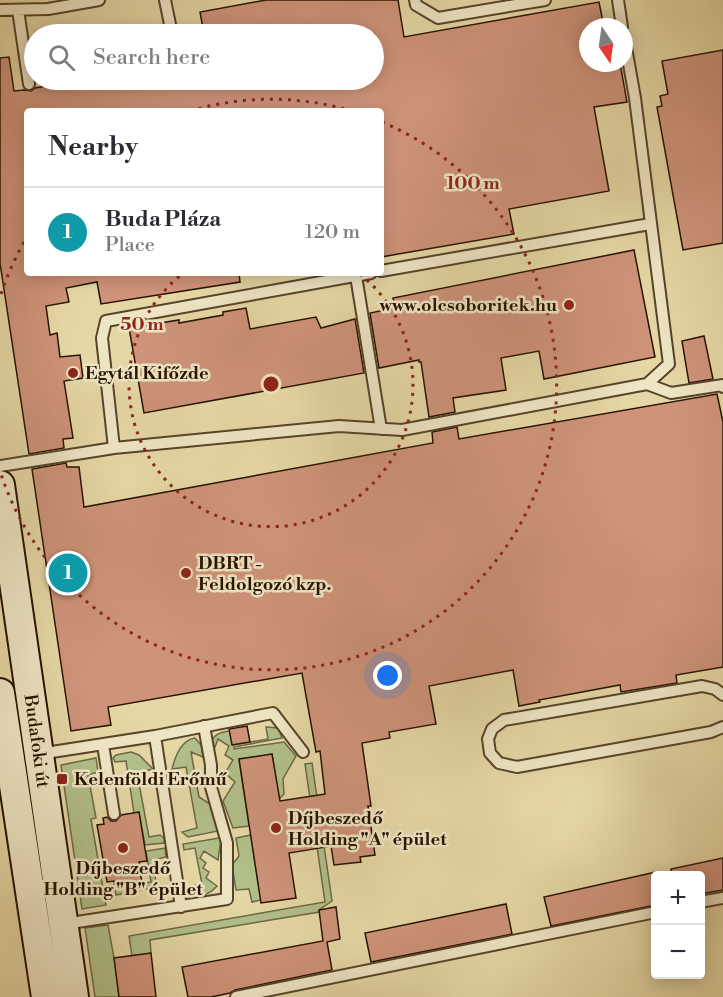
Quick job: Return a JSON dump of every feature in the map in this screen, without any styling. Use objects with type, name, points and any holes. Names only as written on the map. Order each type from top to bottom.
[{"type":"main road","name":"Budafoki út","points":[[0,485],[74,997]]},
{"type":"main road","name":"Budafoki út","points":[[0,693],[46,997]]},
{"type":"lane","points":[[0,10],[48,9],[99,0]]},
{"type":"lane","points":[[165,0],[170,24]]},
{"type":"lane","points":[[415,0],[416,5],[438,18],[545,0]]},
{"type":"lane","points":[[618,0],[621,18]]},
{"type":"lane","points":[[18,10],[24,50]]},
{"type":"lane","points":[[630,72],[669,364],[647,384]]},
{"type":"lane","points":[[384,270],[650,224]]},
{"type":"lane","points":[[114,448],[102,338],[106,321],[357,276],[381,429]]},
{"type":"lane","points":[[0,466],[114,448],[339,426],[402,430],[647,384],[671,393],[723,385],[723,387]]},
{"type":"lane","points":[[723,695],[715,689],[702,686],[504,720],[492,729],[488,739],[490,753],[499,763],[517,766],[711,732],[723,727]]},
{"type":"lane","points":[[39,754],[104,745],[273,713],[303,752]]},
{"type":"lane","points":[[63,924],[227,899],[227,843],[211,786],[211,765],[204,726]]},
{"type":"lane","points":[[155,736],[181,907]]},
{"type":"lane","points":[[104,745],[114,814]]},
{"type":"lane","points":[[705,902],[723,898]]},
{"type":"lane","points":[[236,997],[651,913]]},
{"type":"green space","points":[[266,727],[278,728],[282,738],[234,747],[234,749],[284,742],[296,756],[283,779],[284,794],[279,799],[272,754],[239,760],[249,826],[233,828],[223,801],[235,782],[225,773],[233,760],[225,755],[229,746],[218,739],[215,747],[211,744],[218,734],[230,731],[233,745],[268,739]]},
{"type":"green space","points":[[195,738],[201,745],[203,757],[191,752],[199,797],[210,804],[218,831],[188,837],[182,832],[197,828],[186,767],[172,769],[182,746]]},
{"type":"green space","points":[[131,752],[139,755],[153,769],[137,773],[149,837],[160,835],[164,838],[164,843],[145,845],[139,812],[134,813],[126,761],[115,762],[113,758],[116,755]]},
{"type":"green space","points":[[96,758],[98,772],[88,775],[96,818],[91,819],[106,905],[82,909],[61,765]]},
{"type":"green space","points":[[312,763],[332,901],[319,912],[150,940],[151,953],[132,956],[129,936],[325,902],[305,764]]},
{"type":"green space","points":[[251,835],[261,900],[252,902],[249,889],[236,890],[232,865],[239,856],[236,838]]},
{"type":"green space","points":[[221,839],[218,860],[204,851],[200,858],[206,863],[203,868],[209,872],[206,878],[217,886],[206,894],[192,894],[191,886],[202,884],[195,848],[184,850],[183,844]]},
{"type":"green space","points":[[165,848],[166,857],[152,860],[157,887],[116,895],[115,889],[151,882],[146,851]]},
{"type":"green space","points":[[108,925],[119,997],[95,997],[85,928]]},
{"type":"building","points":[[266,0],[398,0],[404,37],[599,2],[602,18],[579,18],[579,72],[622,72],[627,102],[594,107],[609,191],[509,209],[514,234],[384,256],[384,108],[24,108],[24,276],[239,276],[240,282],[101,304],[97,282],[66,288],[69,302],[46,306],[50,335],[57,333],[60,357],[80,355],[83,378],[64,381],[73,438],[63,439],[64,448],[29,454],[0,263],[0,58],[9,57],[14,91],[384,90],[384,24],[202,24],[200,12]]},
{"type":"building","points":[[723,50],[723,243],[683,250],[657,107],[662,106],[660,96],[668,94],[662,61]]},
{"type":"building","points":[[634,250],[655,357],[544,379],[539,351],[501,358],[506,390],[453,398],[455,412],[429,417],[419,360],[379,368],[370,313],[395,308],[393,298]]},
{"type":"building","points":[[246,308],[250,329],[316,317],[321,328],[355,319],[364,373],[144,413],[129,328],[179,320],[179,323],[223,315],[223,312]]},
{"type":"building","points":[[704,336],[713,379],[689,383],[682,341]]},
{"type":"building","points":[[717,394],[723,422],[723,667],[676,675],[677,683],[621,692],[620,685],[539,700],[540,702],[519,706],[513,670],[429,686],[436,724],[389,732],[390,738],[362,743],[375,855],[360,857],[361,862],[334,865],[331,846],[289,853],[296,898],[261,903],[239,759],[272,754],[280,801],[325,794],[320,751],[316,752],[302,673],[108,707],[111,725],[71,731],[32,469],[66,463],[67,467],[79,467],[84,507],[433,443],[432,432],[457,427],[459,439]]},
{"type":"building","points":[[247,726],[250,742],[232,745],[229,729]]},
{"type":"building","name":"Díjbeszedő Holding \"B\" épület","points":[[139,812],[147,861],[139,862],[142,884],[115,889],[114,881],[107,882],[97,825],[104,824],[103,818],[107,817],[111,821],[116,821],[121,815]]},
{"type":"building","points":[[723,858],[723,890],[705,893],[705,871],[671,871],[671,869]]},
{"type":"building","points":[[651,873],[651,906],[551,926],[544,897]]},
{"type":"building","points":[[506,904],[512,934],[371,962],[365,933]]},
{"type":"building","points":[[336,907],[340,939],[327,942],[332,970],[211,997],[188,997],[182,967],[323,941],[319,910]]},
{"type":"building","points":[[151,953],[156,997],[119,997],[114,958]]},
{"type":"place","name":"www.olcsoboritek.hu","points":[[569,305]]},
{"type":"place","name":"Egytál Kifőzde","points":[[73,373]]},
{"type":"place","name":"Buda Pláza","points":[[68,573]]},
{"type":"place","name":"DBRT - Feldolgozó kzp.","points":[[186,573]]},
{"type":"place","name":"Kelenföldi Erőmű","points":[[62,779]]},
{"type":"place","name":"Díjbeszedő Holding \"A\" épület","points":[[276,828]]},
{"type":"place","name":"Díjbeszedő Holding \"B\" épület","points":[[123,848]]}]
